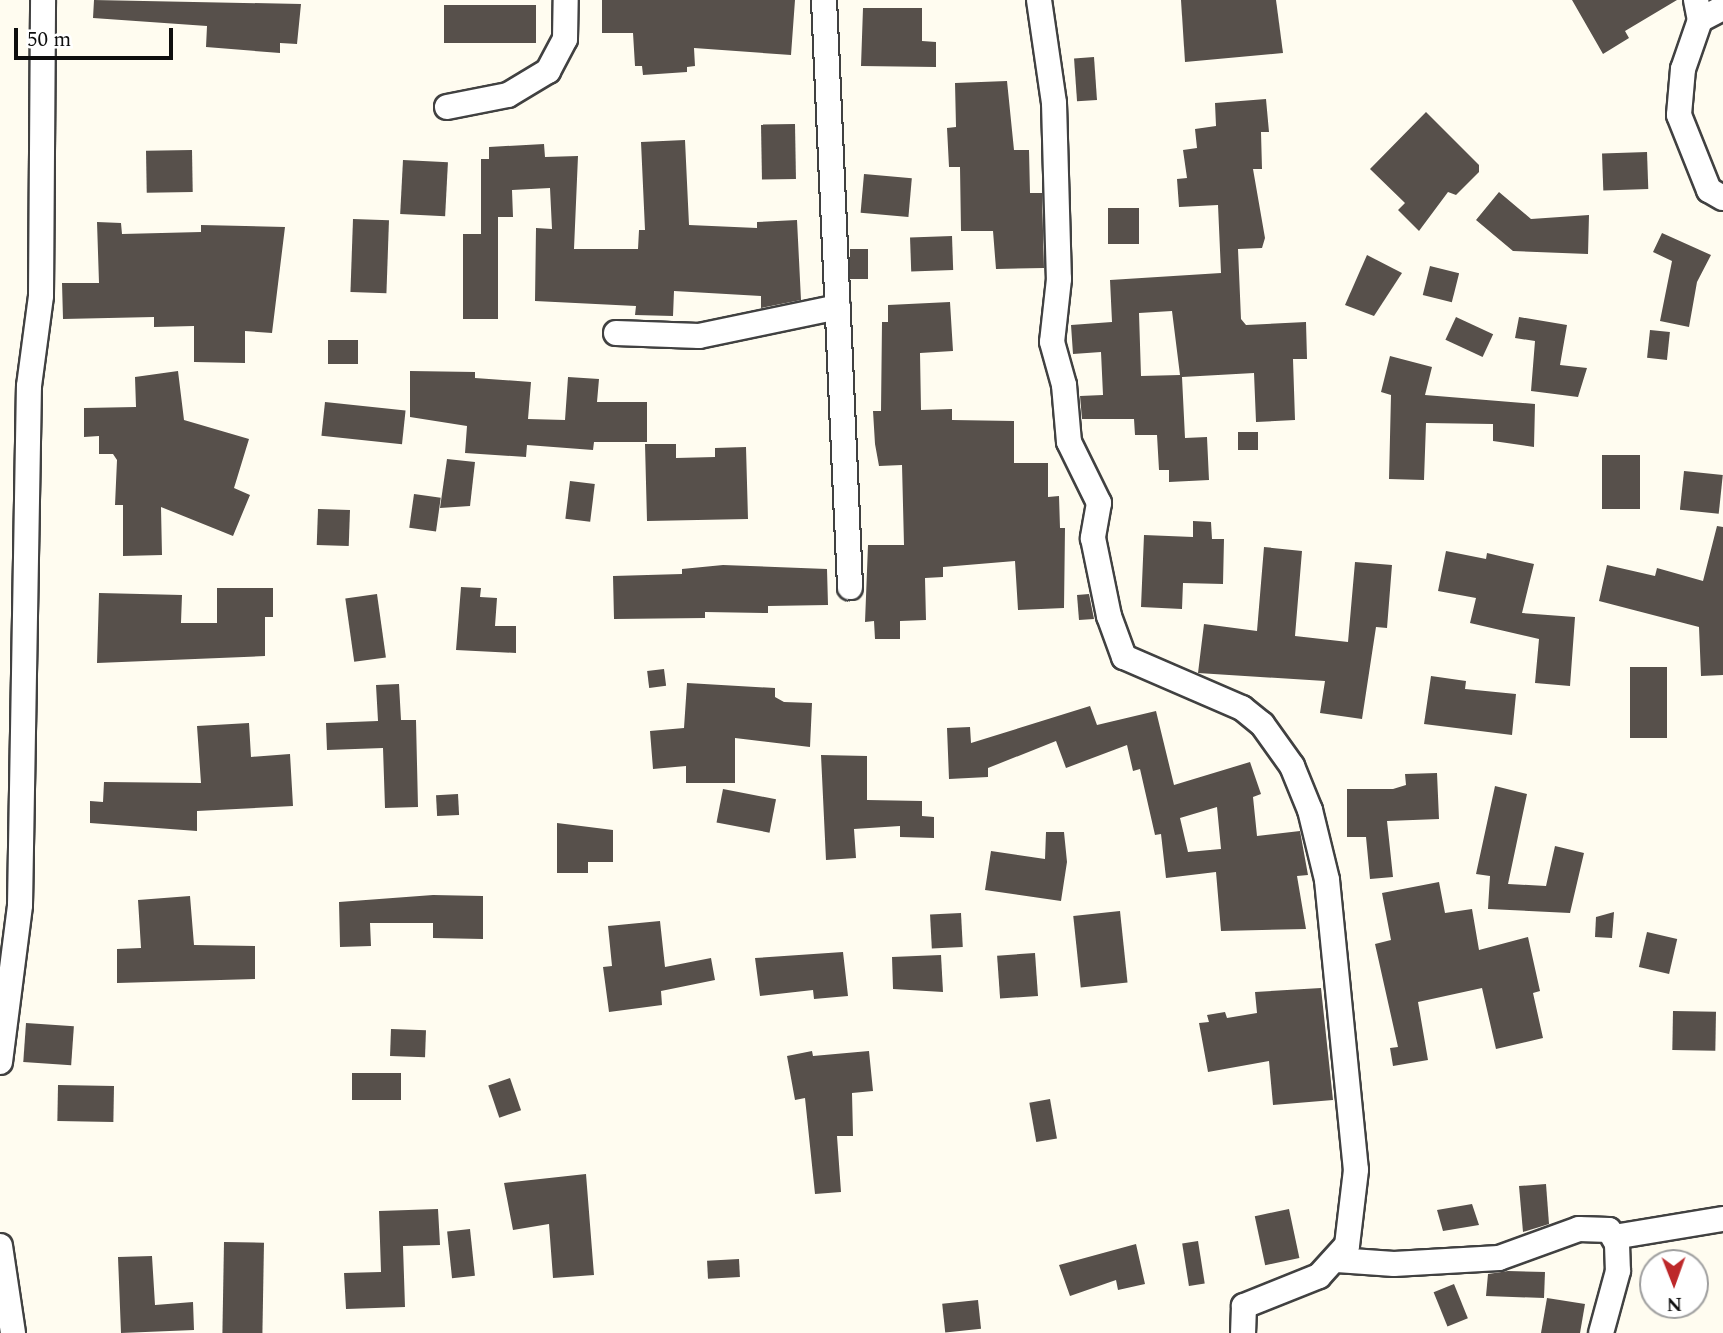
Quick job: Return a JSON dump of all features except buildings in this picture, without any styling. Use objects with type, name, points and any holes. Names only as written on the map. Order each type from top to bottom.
[{"type":"street","points":[[0,1062],[20,905],[29,386],[41,269],[43,0]]},
{"type":"street","points":[[446,107],[508,95],[548,71],[565,39],[566,0]]},
{"type":"street","points":[[824,0],[850,587]]},
{"type":"street","points":[[1039,0],[1054,103],[1059,279],[1052,342],[1065,386],[1069,442],[1099,503],[1093,538],[1109,616],[1124,657],[1242,708],[1262,724],[1292,766],[1310,810],[1327,880],[1356,1170],[1348,1245],[1337,1261],[1320,1276],[1244,1306],[1243,1333]]},
{"type":"street","points":[[1723,8],[1698,10],[1683,69],[1679,115],[1709,190],[1723,198]]},
{"type":"street","points":[[617,333],[699,336],[810,317],[838,307]]},
{"type":"street","points":[[1337,1261],[1394,1264],[1499,1258],[1595,1227],[1614,1237],[1723,1219]]},
{"type":"street","points":[[1601,1333],[1618,1271],[1614,1237]]},
{"type":"street","points":[[0,1246],[13,1333]]}]
